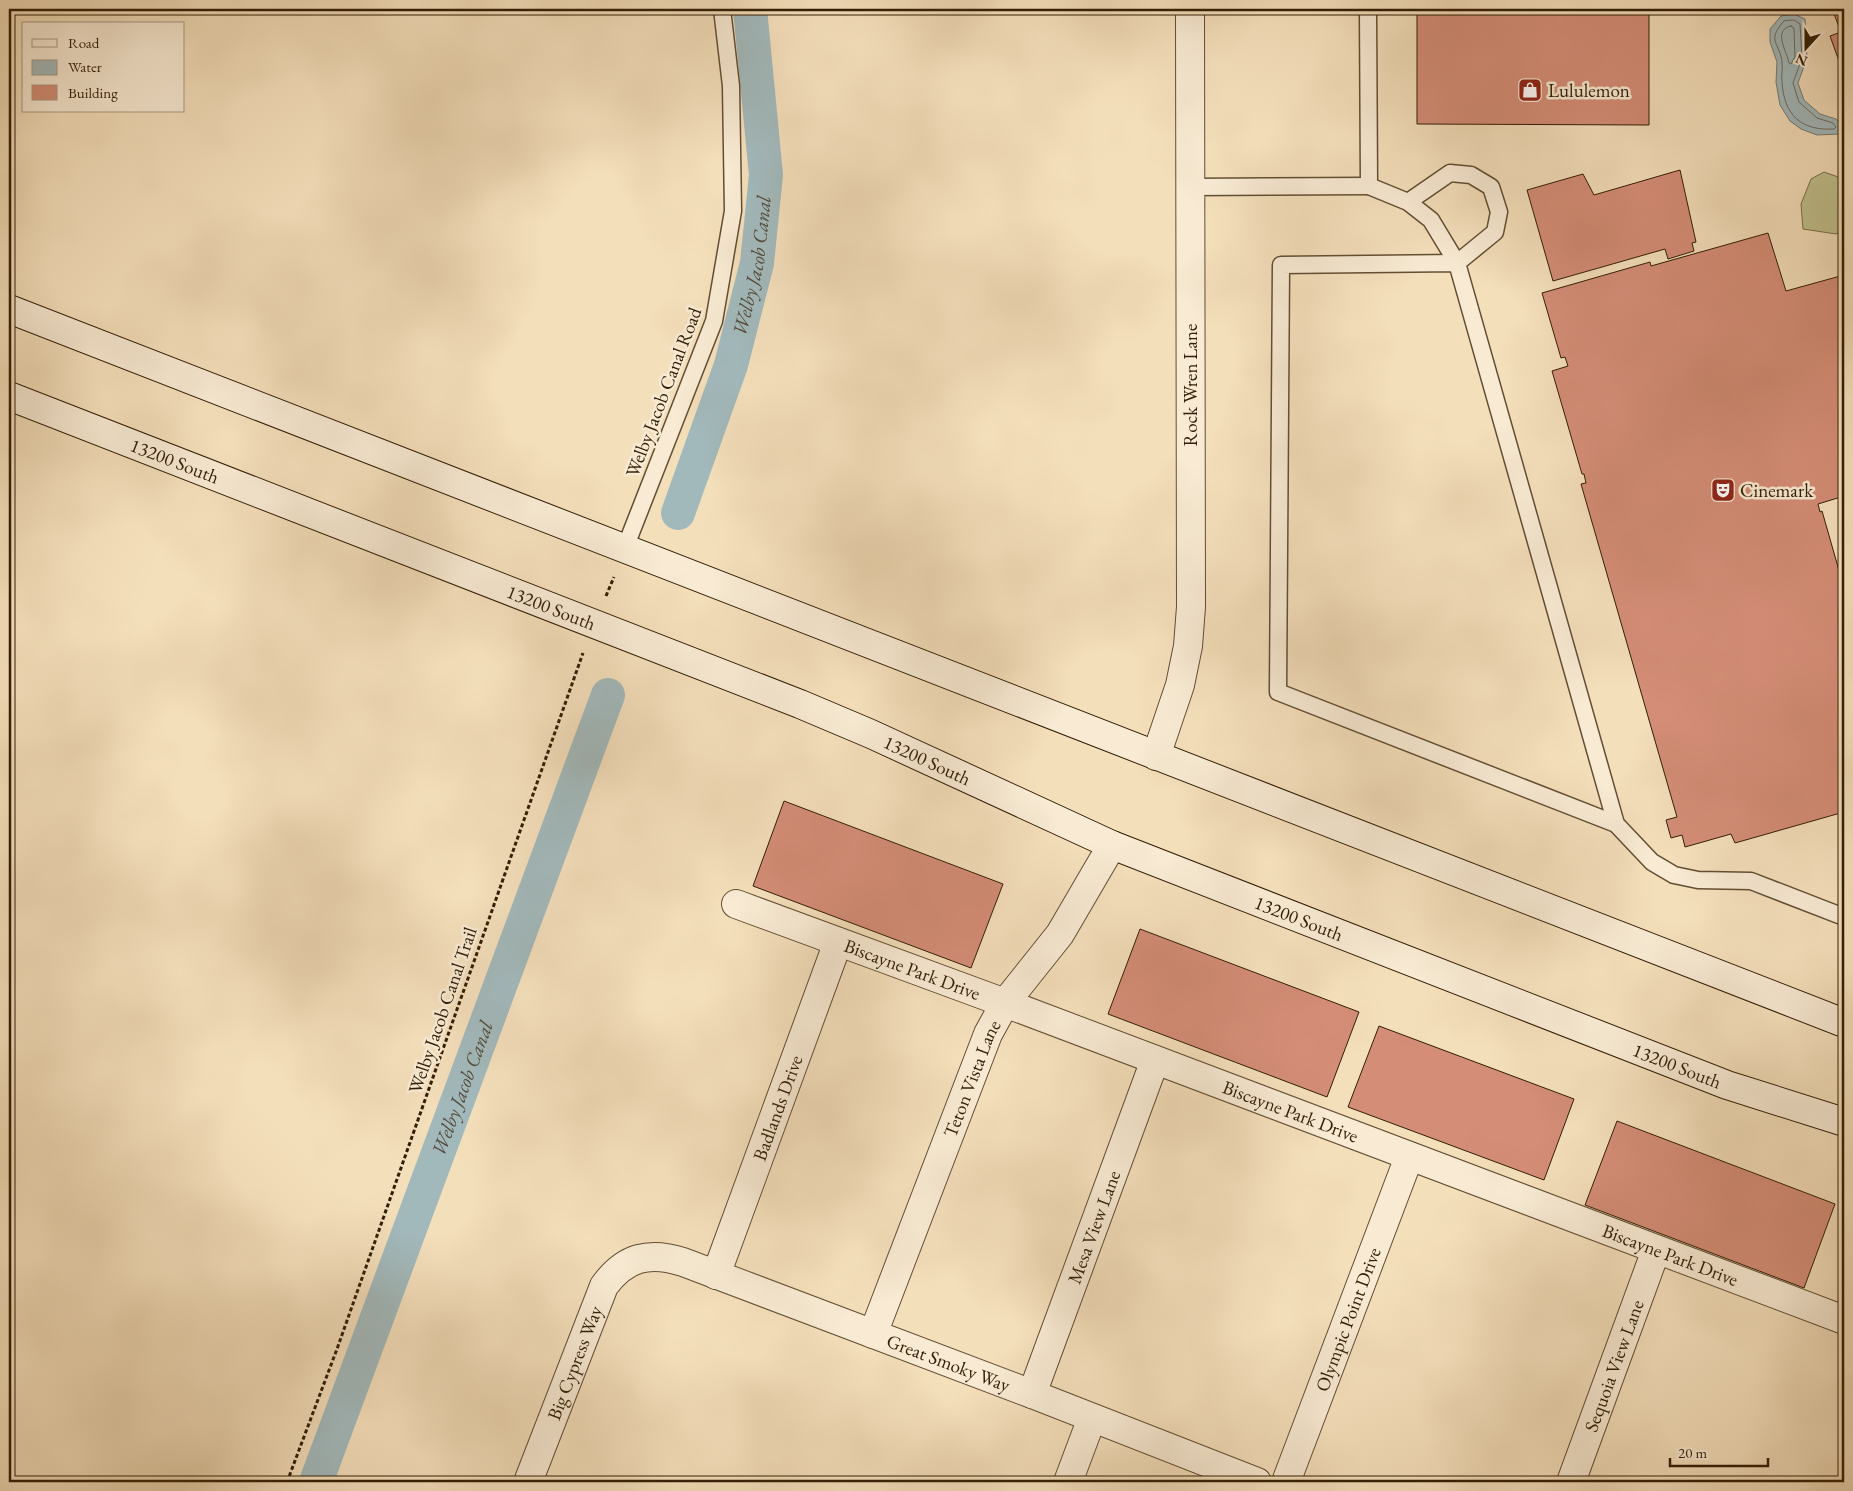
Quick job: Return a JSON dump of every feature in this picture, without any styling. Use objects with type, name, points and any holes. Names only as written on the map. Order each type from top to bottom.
[{"type":"street","name":"Rock Wren Lane","points":[[1156,756],[1180,685],[1188,646],[1190,607],[1190,9]]},
{"type":"street","points":[[9,309],[1844,1023]]},
{"type":"street","name":"13200 South","points":[[9,396],[800,704],[862,730],[1112,845],[1727,1085],[1844,1122]]},
{"type":"street","name":"Teton Vista Lane","points":[[873,1334],[988,1034],[1005,1003],[1060,934],[1112,845]]},
{"type":"street","name":"Biscayne Park Drive","points":[[736,904],[1005,1003],[1844,1320]]},
{"type":"street","name":"Badlands Drive","points":[[716,1275],[838,942]]},
{"type":"street","name":"Mesa View Lane","points":[[1032,1394],[1155,1060]]},
{"type":"street","name":"Olympic Point Drive","points":[[1286,1482],[1409,1157]]},
{"type":"street","name":"Sequoia View Lane","points":[[1571,1482],[1656,1250]]},
{"type":"street","name":"Great Smoky Way","points":[[637,1259],[652,1256],[668,1257],[1032,1394],[1257,1482]]},
{"type":"street","name":"Big Cypress Way","points":[[528,1482],[604,1286],[612,1275],[623,1266],[637,1259]]},
{"type":"street","points":[[1068,1482],[1092,1418]]},
{"type":"lane","name":"Welby Jacob Canal Road","points":[[625,548],[714,321],[733,211],[731,86],[722,9]]},
{"type":"lane","points":[[1368,9],[1369,186]]},
{"type":"lane","points":[[1408,202],[1450,173],[1472,175],[1491,187],[1500,212],[1495,232],[1457,263],[1281,265],[1278,692],[1616,824],[1652,862],[1674,874],[1698,880],[1751,881],[1844,917]]},
{"type":"lane","points":[[1190,187],[1369,186],[1408,202],[1431,220],[1457,263],[1616,824]]},
{"type":"path","name":"Welby Jacob Canal Trail","points":[[287,1482],[337,1349],[569,690],[625,548]]},
{"type":"green space","points":[[1824,172],[1844,179],[1844,230],[1836,234],[1803,229],[1801,204],[1811,179]]},
{"type":"water","points":[[1794,14],[1805,19],[1807,58],[1798,83],[1804,100],[1820,114],[1836,119],[1842,125],[1840,134],[1817,135],[1801,129],[1790,121],[1780,105],[1776,82],[1777,62],[1770,42],[1770,29],[1781,16]]},
{"type":"building","points":[[1417,9],[1649,9],[1649,125],[1417,124]]},
{"type":"building","points":[[1832,9],[1844,9],[1844,75],[1830,36],[1841,32]]},
{"type":"building","points":[[1680,170],[1696,242],[1692,243],[1694,251],[1668,259],[1665,249],[1553,281],[1527,190],[1583,174],[1594,195]]},
{"type":"building","points":[[1768,233],[1786,291],[1844,275],[1844,496],[1818,504],[1820,512],[1822,511],[1844,588],[1844,812],[1735,843],[1731,834],[1685,847],[1682,835],[1671,838],[1666,820],[1677,817],[1581,484],[1586,483],[1584,474],[1582,474],[1552,371],[1568,366],[1565,357],[1561,358],[1542,293],[1650,262],[1651,266]]},
{"type":"building","points":[[784,801],[1003,884],[971,968],[753,886]]},
{"type":"building","points":[[1140,929],[1359,1012],[1327,1097],[1108,1014]]},
{"type":"building","points":[[1379,1026],[1574,1099],[1544,1180],[1348,1107]]},
{"type":"building","points":[[1617,1121],[1835,1204],[1804,1288],[1585,1205]]},
{"type":"building","points":[[1844,1283],[1844,1300],[1839,1298]]},
{"type":"waterway","name":"Welby Jacob Canal","points":[[678,513],[731,365],[757,263],[766,175],[750,9]]},
{"type":"waterway","name":"Welby Jacob Canal","points":[[316,1482],[608,695]]},
{"type":"place","name":"Lululemon","points":[[1530,90]]},
{"type":"place","name":"Cinemark","points":[[1723,490]]}]
